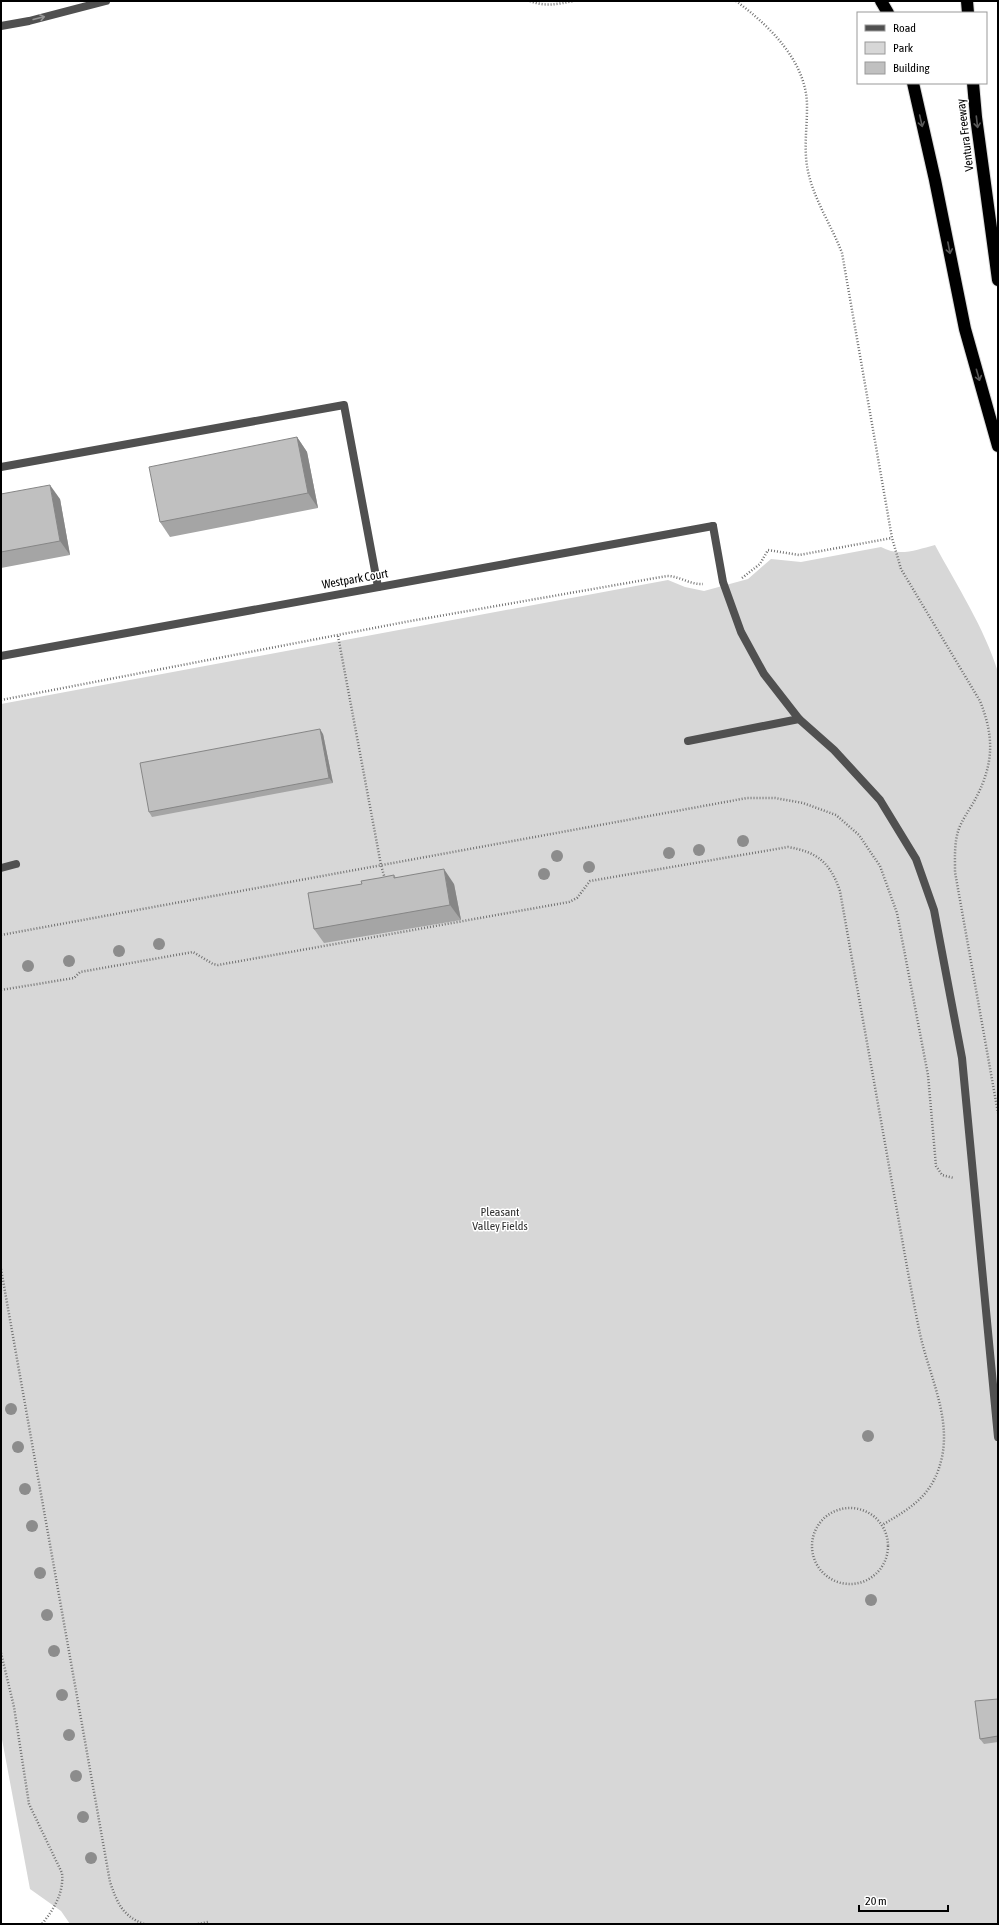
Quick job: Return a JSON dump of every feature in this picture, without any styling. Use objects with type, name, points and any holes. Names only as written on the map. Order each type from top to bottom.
[{"type":"highway","points":[[882,1],[888,12]]},
{"type":"highway","points":[[967,1],[968,12]]},
{"type":"highway","points":[[913,84],[935,180],[965,329],[998,446]]},
{"type":"highway","name":"Ventura Freeway","points":[[973,84],[976,117],[998,280]]},
{"type":"street","points":[[1,26],[29,21],[106,1]]},
{"type":"street","points":[[1,467],[344,405],[378,587]]},
{"type":"street","name":"Westpark Court","points":[[1,656],[713,526],[723,582]]},
{"type":"street","points":[[723,582],[741,632],[764,674],[799,719],[834,750],[880,800],[916,859],[934,910],[962,1058],[998,1437]]},
{"type":"street","points":[[688,740],[799,719]]},
{"type":"street","points":[[1,868],[16,864]]},
{"type":"path","points":[[530,1],[538,4],[552,5],[574,1]]},
{"type":"path","points":[[736,1],[757,16],[779,41],[796,65],[805,86],[807,107],[805,146],[807,166],[813,192],[834,231],[842,253],[892,538],[901,569],[980,701],[987,718],[991,736],[987,773],[960,826],[955,846],[955,872],[998,1112]]},
{"type":"path","points":[[1,700],[405,622],[667,576],[674,576],[695,584],[723,582],[744,577],[760,564],[768,550],[799,555],[892,538]]},
{"type":"path","points":[[338,636],[381,866],[387,886]]},
{"type":"path","points":[[1,935],[747,798],[775,798],[803,803],[836,815],[859,835],[880,866],[897,913],[928,1075],[936,1166],[942,1175],[951,1178]]},
{"type":"path","points":[[1,990],[74,978],[80,972],[193,952],[213,964],[218,965],[569,902],[577,898],[590,881],[788,847],[805,850],[816,855],[835,876],[840,891],[919,1330],[942,1416],[944,1438],[942,1457],[937,1473],[927,1494],[912,1507],[882,1525]]},
{"type":"path","points":[[1,1268],[110,1882],[118,1904],[131,1917],[144,1924]]},
{"type":"path","points":[[847,1508],[860,1509],[873,1515],[882,1525],[888,1545],[886,1559],[878,1571],[867,1580],[853,1584],[839,1582],[826,1575],[818,1564],[813,1551],[813,1538],[819,1525],[834,1512],[847,1508]]},
{"type":"path","points":[[1,1653],[14,1708],[29,1804],[62,1873],[63,1883],[61,1893],[51,1913],[42,1924]]},
{"type":"path","points":[[198,1924],[208,1922]]},
{"type":"green space","name":"Pleasant Valley Fields","points":[[935,545],[978,623],[998,672],[998,1924],[70,1924],[61,1911],[30,1889],[1,1734],[1,704],[668,580],[685,587],[704,591],[748,579],[771,559],[801,562],[881,547],[894,552],[908,552]]},
{"type":"building","points":[[297,437],[308,493],[160,522],[149,467]]},
{"type":"building","points":[[50,485],[60,541],[1,552],[1,494]]},
{"type":"building","points":[[320,729],[329,778],[149,812],[140,763]]},
{"type":"building","points":[[444,869],[450,905],[314,929],[308,893],[362,884],[361,881],[394,875],[394,878]]},
{"type":"building","points":[[998,1699],[998,1736],[980,1739],[975,1701]]}]
